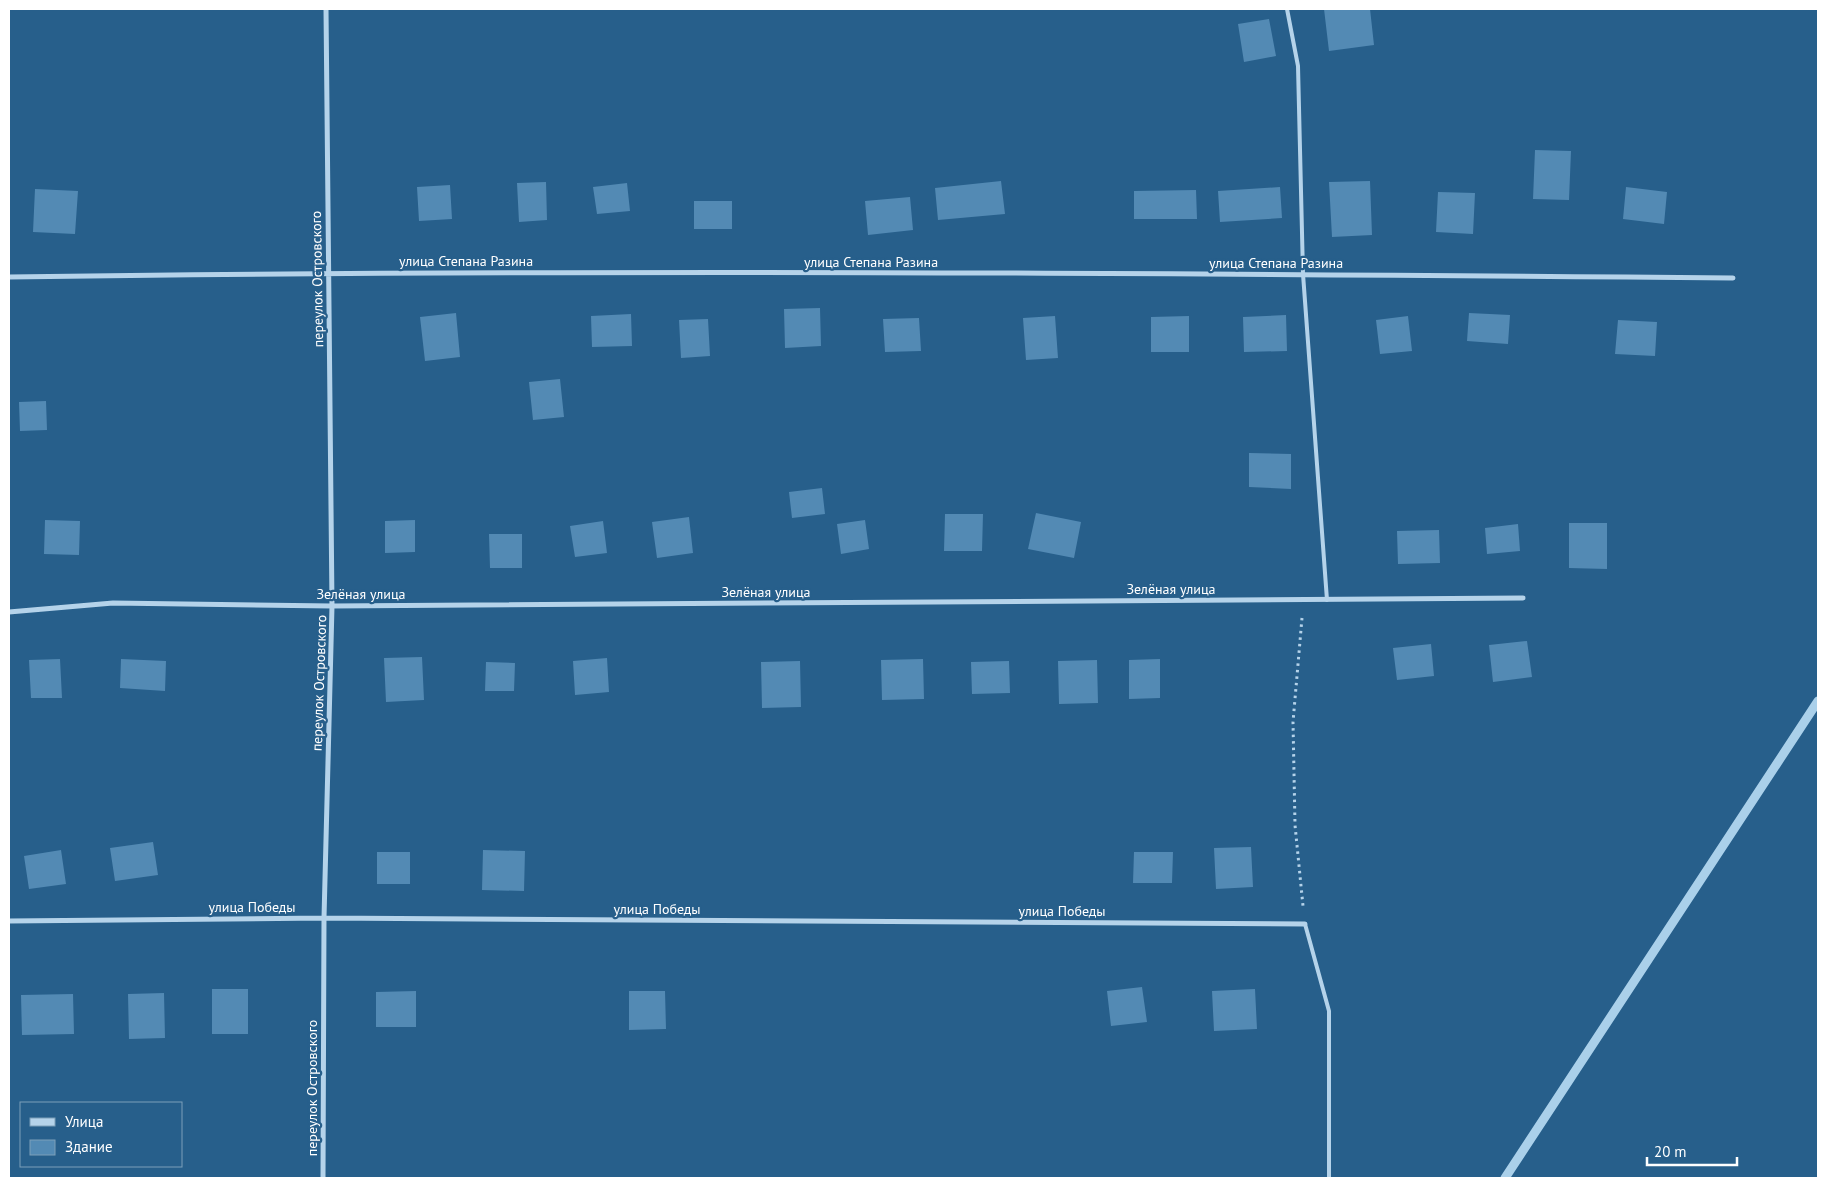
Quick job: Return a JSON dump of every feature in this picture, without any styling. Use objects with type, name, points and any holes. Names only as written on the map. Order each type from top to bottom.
[{"type":"street","name":"переулок Островского","points":[[323,1178],[324,918],[332,606],[326,9]]},
{"type":"street","name":"улица Степана Разина","points":[[9,277],[328,272],[1303,274],[1733,278]]},
{"type":"street","name":"Зелёная улица","points":[[9,612],[113,603],[332,606],[1523,598]]},
{"type":"street","name":"улица Победы","points":[[9,921],[324,918],[1305,924]]},
{"type":"lane","points":[[1287,9],[1298,66],[1303,274],[1328,600]]},
{"type":"lane","points":[[1305,924],[1329,1011],[1329,1178]]},
{"type":"path","points":[[1304,600],[1293,722],[1295,825],[1305,924]]},
{"type":"building","points":[[1324,9],[1370,9],[1374,45],[1329,51]]},
{"type":"building","points":[[1269,19],[1276,56],[1244,62],[1238,24]]},
{"type":"building","points":[[1535,150],[1571,151],[1569,200],[1533,199]]},
{"type":"building","points":[[1001,181],[1005,214],[938,220],[935,188]]},
{"type":"building","points":[[1370,181],[1372,235],[1332,237],[1329,182]]},
{"type":"building","points":[[546,182],[547,220],[519,222],[517,183]]},
{"type":"building","points":[[627,183],[630,211],[597,214],[593,187]]},
{"type":"building","points":[[450,185],[452,219],[419,221],[417,187]]},
{"type":"building","points":[[1280,187],[1282,218],[1220,222],[1218,191]]},
{"type":"building","points":[[1626,187],[1667,192],[1664,224],[1623,219]]},
{"type":"building","points":[[35,189],[78,191],[75,234],[33,232]]},
{"type":"building","points":[[1196,190],[1197,219],[1134,219],[1134,191]]},
{"type":"building","points":[[1438,192],[1475,193],[1473,234],[1436,232]]},
{"type":"building","points":[[910,197],[913,230],[868,235],[865,201]]},
{"type":"building","points":[[694,201],[732,201],[732,229],[694,229]]},
{"type":"building","points":[[820,308],[821,346],[785,348],[784,309]]},
{"type":"building","points":[[456,313],[460,357],[425,361],[420,317]]},
{"type":"building","points":[[1469,313],[1510,315],[1508,344],[1467,341]]},
{"type":"building","points":[[631,314],[632,346],[592,347],[591,316]]},
{"type":"building","points":[[1286,315],[1287,351],[1244,352],[1243,317]]},
{"type":"building","points":[[1055,316],[1058,358],[1026,360],[1023,318]]},
{"type":"building","points":[[1189,316],[1189,352],[1151,352],[1151,317]]},
{"type":"building","points":[[1408,316],[1412,351],[1380,354],[1376,320]]},
{"type":"building","points":[[919,318],[921,351],[885,352],[883,319]]},
{"type":"building","points":[[708,319],[710,356],[681,358],[679,320]]},
{"type":"building","points":[[1618,320],[1657,322],[1655,356],[1615,354]]},
{"type":"building","points":[[560,379],[564,417],[533,420],[529,382]]},
{"type":"building","points":[[46,401],[47,430],[20,431],[19,402]]},
{"type":"building","points":[[1249,453],[1291,454],[1291,489],[1249,487]]},
{"type":"building","points":[[822,488],[825,514],[792,518],[789,492]]},
{"type":"building","points":[[1036,513],[1081,522],[1074,558],[1028,549]]},
{"type":"building","points":[[945,514],[983,514],[982,551],[944,551]]},
{"type":"building","points":[[689,517],[693,553],[657,558],[652,522]]},
{"type":"building","points":[[45,520],[80,521],[79,555],[44,554]]},
{"type":"building","points":[[415,520],[415,552],[385,553],[385,521]]},
{"type":"building","points":[[865,520],[869,549],[841,554],[837,524]]},
{"type":"building","points":[[603,521],[607,553],[575,557],[570,526]]},
{"type":"building","points":[[1569,523],[1607,523],[1607,569],[1569,568]]},
{"type":"building","points":[[1518,524],[1520,551],[1487,554],[1485,528]]},
{"type":"building","points":[[1439,530],[1440,563],[1398,564],[1397,531]]},
{"type":"building","points":[[489,534],[522,534],[522,568],[490,568]]},
{"type":"building","points":[[1527,641],[1532,677],[1493,682],[1489,645]]},
{"type":"building","points":[[1431,644],[1434,676],[1397,680],[1393,648]]},
{"type":"building","points":[[422,657],[424,700],[386,702],[384,658]]},
{"type":"building","points":[[607,658],[609,692],[575,695],[573,661]]},
{"type":"building","points":[[60,659],[62,698],[31,698],[29,660]]},
{"type":"building","points":[[121,659],[166,661],[165,691],[120,688]]},
{"type":"building","points":[[923,659],[924,699],[882,700],[881,660]]},
{"type":"building","points":[[1160,659],[1160,698],[1129,699],[1129,660]]},
{"type":"building","points":[[1097,660],[1098,703],[1059,704],[1058,661]]},
{"type":"building","points":[[800,661],[801,707],[762,708],[761,662]]},
{"type":"building","points":[[1009,661],[1010,693],[972,694],[971,662]]},
{"type":"building","points":[[486,662],[515,663],[514,691],[485,691]]},
{"type":"building","points":[[153,842],[158,875],[115,881],[110,848]]},
{"type":"building","points":[[1251,847],[1253,887],[1216,889],[1214,848]]},
{"type":"building","points":[[61,850],[66,884],[29,889],[24,856]]},
{"type":"building","points":[[483,850],[525,851],[524,891],[482,890]]},
{"type":"building","points":[[377,852],[410,852],[410,884],[377,884]]},
{"type":"building","points":[[1134,852],[1173,852],[1172,883],[1133,883]]},
{"type":"building","points":[[1142,987],[1147,1022],[1111,1026],[1107,991]]},
{"type":"building","points":[[212,989],[248,989],[248,1034],[212,1034]]},
{"type":"building","points":[[1255,989],[1257,1029],[1214,1031],[1212,991]]},
{"type":"building","points":[[416,991],[416,1027],[376,1027],[376,992]]},
{"type":"building","points":[[629,991],[665,991],[666,1029],[629,1030]]},
{"type":"building","points":[[164,993],[165,1038],[129,1039],[128,994]]},
{"type":"building","points":[[73,994],[74,1034],[22,1035],[21,995]]},
{"type":"waterway","points":[[1505,1178],[1818,701]]}]
